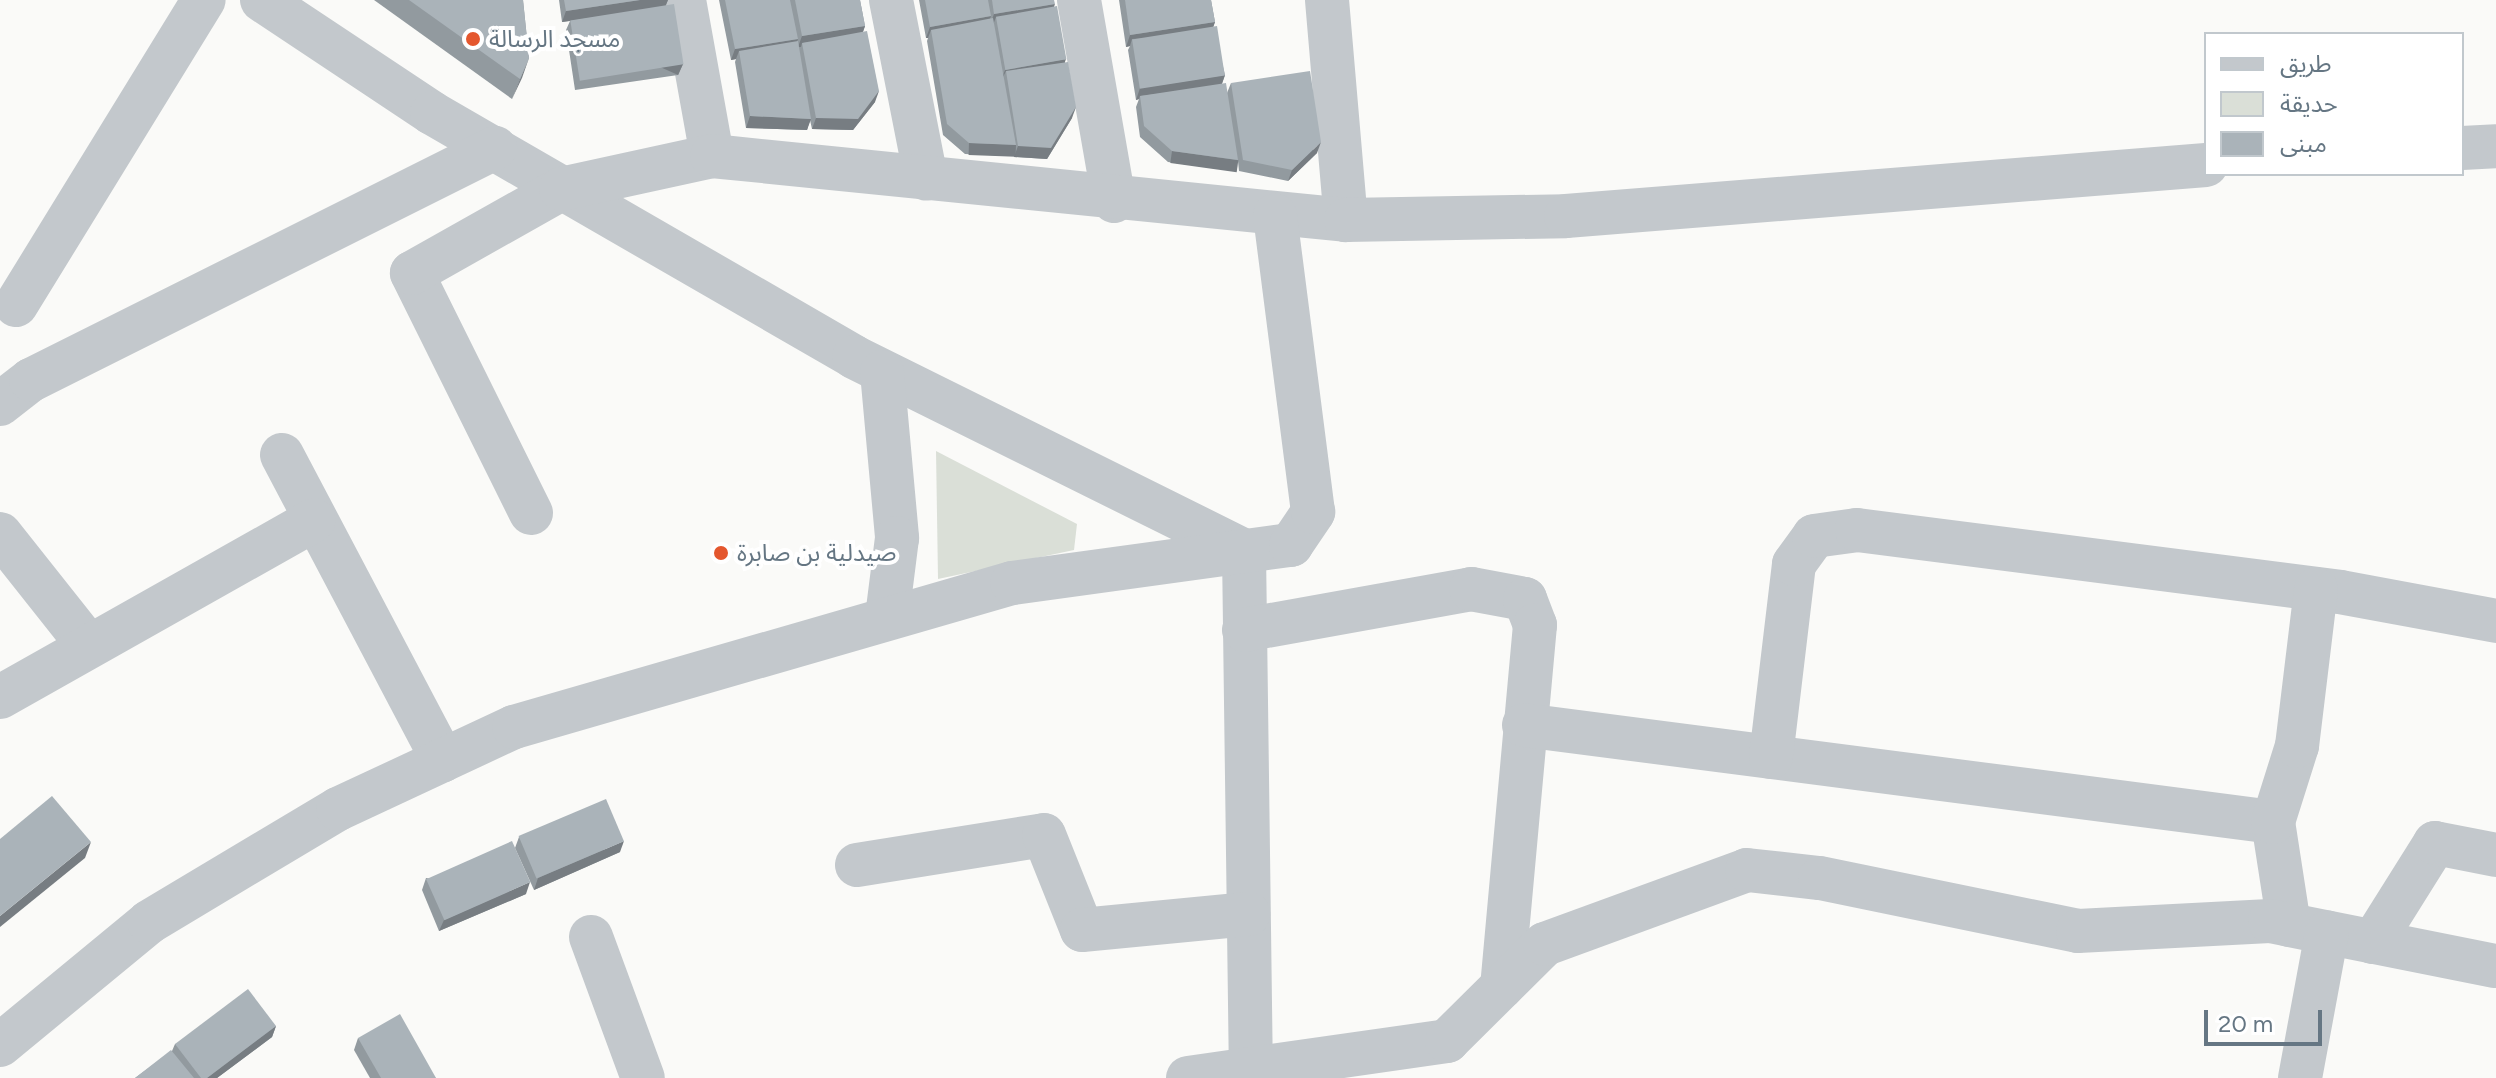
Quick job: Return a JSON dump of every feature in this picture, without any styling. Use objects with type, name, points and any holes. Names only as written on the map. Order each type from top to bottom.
[{"type":"street","points":[[16,305],[204,0]]},
{"type":"street","points":[[262,0],[561,189],[882,372],[1244,551]]},
{"type":"street","points":[[684,0],[712,156]]},
{"type":"street","points":[[891,0],[926,179]]},
{"type":"street","points":[[1079,0],[1114,201]]},
{"type":"street","points":[[1327,0],[1346,220]]},
{"type":"street","points":[[2464,148],[2496,146]]},
{"type":"street","points":[[0,404],[31,380],[495,148]]},
{"type":"street","points":[[531,513],[412,273],[561,189],[712,156],[1114,201],[1346,220],[1566,216],[2204,165]]},
{"type":"street","points":[[0,1045],[149,922],[338,809],[514,727],[1012,583],[1291,545],[1313,512],[1275,215]]},
{"type":"street","points":[[882,372],[897,538],[887,617]]},
{"type":"street","points":[[282,455],[443,760]]},
{"type":"street","points":[[0,697],[314,520]]},
{"type":"street","points":[[1771,757],[1794,564],[1814,536],[1857,530],[2316,589],[2496,621]]},
{"type":"street","points":[[0,534],[88,645]]},
{"type":"street","points":[[1244,551],[1251,1072]]},
{"type":"street","points":[[2300,1078],[2308,928],[2273,822],[2297,746],[2316,589]]},
{"type":"street","points":[[1244,630],[1500,590],[1525,599],[1535,625],[1502,986]]},
{"type":"street","points":[[1524,725],[2273,822]]},
{"type":"street","points":[[857,865],[1044,835],[1082,930],[1248,914]]},
{"type":"street","points":[[2373,942],[2435,843],[2496,855]]},
{"type":"street","points":[[1188,1078],[1251,1072],[1447,1041],[1545,944],[1747,870],[1820,878],[2078,931],[2308,928],[2496,966]]},
{"type":"street","points":[[591,937],[643,1078]]},
{"type":"green space","points":[[936,451],[1077,524],[1074,550],[938,579]]},
{"type":"building","points":[[409,0],[523,0],[529,58],[520,79]]},
{"type":"building","points":[[564,0],[640,0],[566,11]]},
{"type":"building","points":[[725,0],[790,0],[798,39],[735,49]]},
{"type":"building","points":[[795,0],[860,0],[865,26],[802,36]]},
{"type":"building","points":[[925,0],[988,0],[991,16],[930,27]]},
{"type":"building","points":[[992,0],[1054,0],[1055,4],[994,14]]},
{"type":"building","points":[[1125,0],[1211,0],[1215,22],[1130,35]]},
{"type":"building","points":[[674,4],[684,64],[580,81],[570,20]]},
{"type":"building","points":[[1057,6],[1066,59],[1005,70],[996,17]]},
{"type":"building","points":[[993,18],[1016,145],[969,143],[947,124],[931,30]]},
{"type":"building","points":[[1217,26],[1225,75],[1140,89],[1132,39]]},
{"type":"building","points":[[867,31],[879,91],[858,119],[816,118],[802,43]]},
{"type":"building","points":[[798,41],[811,119],[750,116],[739,51]]},
{"type":"building","points":[[1068,62],[1076,107],[1051,148],[1018,146],[1006,71]]},
{"type":"building","points":[[1310,71],[1321,142],[1292,170],[1243,160],[1231,83]]},
{"type":"building","points":[[1226,83],[1238,160],[1172,151],[1144,126],[1140,96]]},
{"type":"building","points":[[52,796],[91,842],[0,916],[0,839]]},
{"type":"building","points":[[606,799],[624,841],[537,878],[519,836]]},
{"type":"building","points":[[512,841],[530,882],[444,920],[426,879]]},
{"type":"building","points":[[248,989],[276,1026],[207,1078],[201,1078],[175,1044]]},
{"type":"building","points":[[400,1014],[436,1078],[381,1078],[358,1038]]},
{"type":"building","points":[[171,1050],[194,1078],[135,1078]]},
{"type":"place","name":"مسجد الرسالة","points":[[473,39]]},
{"type":"place","name":"صيدلية بن صابرة","points":[[721,553]]}]
